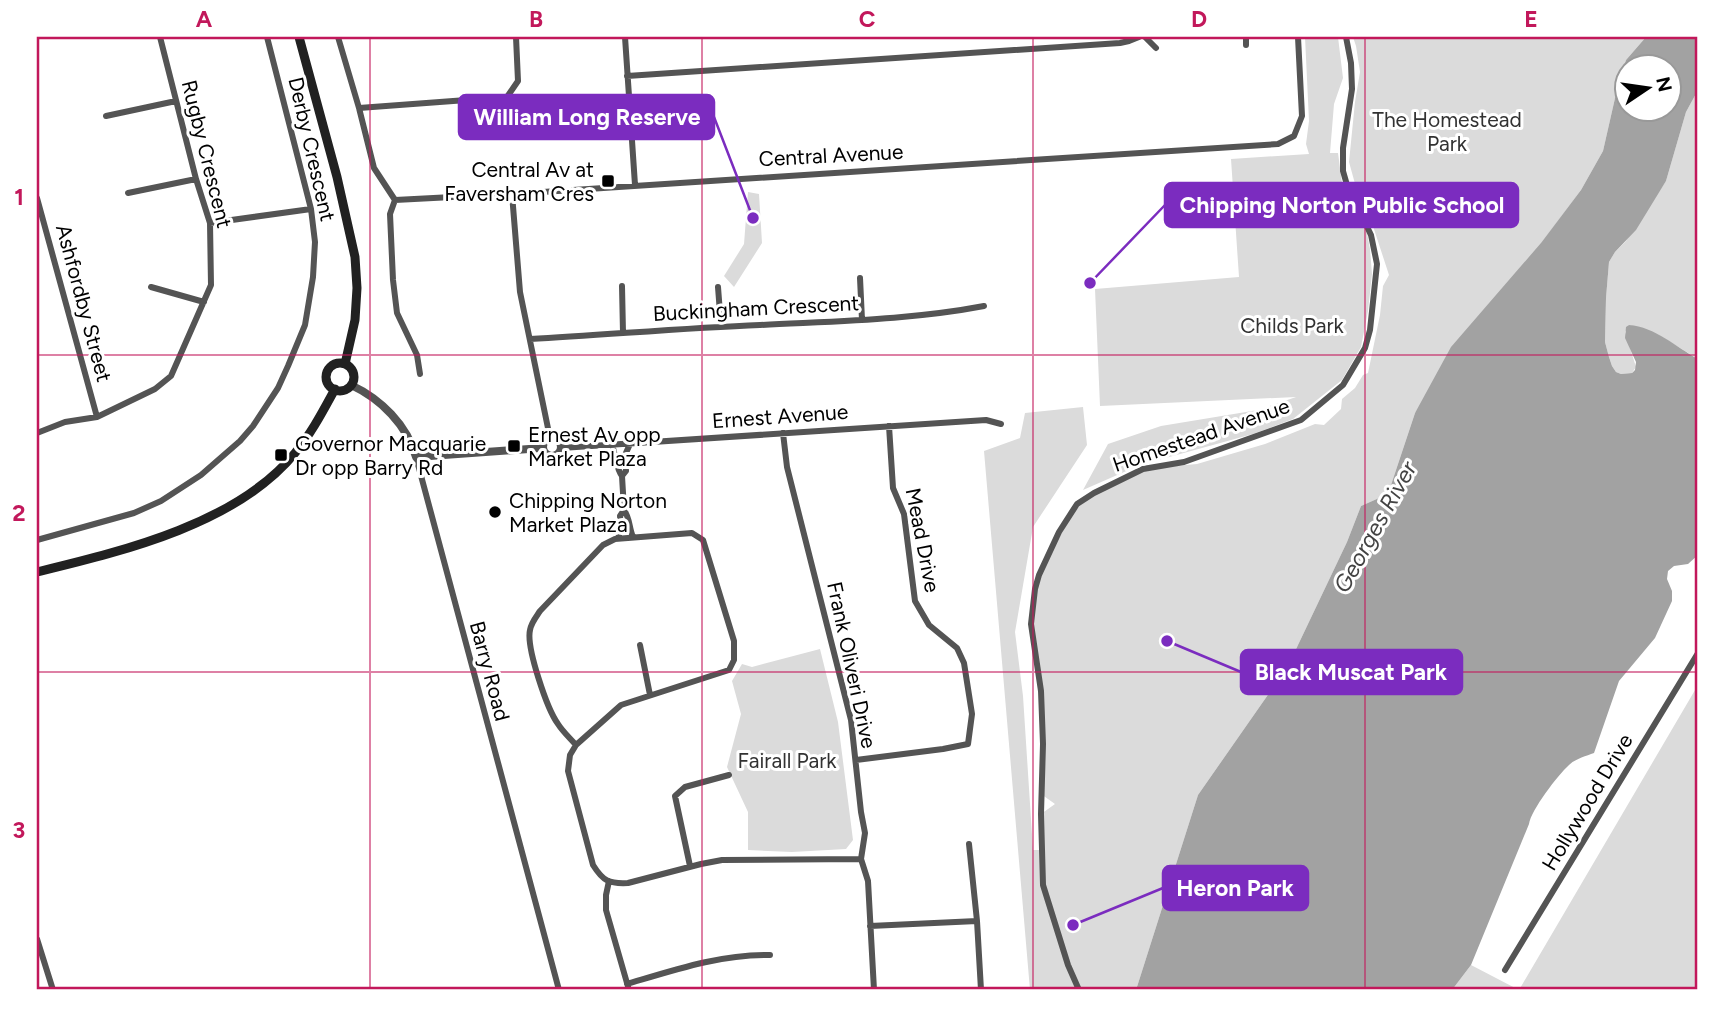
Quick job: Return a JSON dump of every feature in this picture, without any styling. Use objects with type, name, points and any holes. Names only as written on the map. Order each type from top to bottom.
[{"type":"main road","points":[[299,37],[337,177],[355,257],[355,320],[345,364]]},
{"type":"main road","points":[[336,364],[345,364],[353,373],[351,385],[344,390],[335,389],[326,379],[328,369],[336,364]]},
{"type":"main road","points":[[37,572],[164,535],[236,502],[266,481],[295,453],[335,389]]},
{"type":"street","name":"Rugby Crescent","points":[[37,433],[65,422],[97,417],[155,389],[171,376],[211,285],[210,223],[160,37]]},
{"type":"street","name":"Derby Crescent","points":[[37,540],[124,516],[161,501],[201,475],[253,426],[289,366],[305,325],[315,242],[311,209],[267,37]]},
{"type":"street","points":[[338,37],[374,168],[395,200],[390,214],[397,313],[417,355],[420,374]]},
{"type":"street","points":[[359,108],[507,97],[518,80],[516,37]]},
{"type":"street","points":[[625,37],[635,185]]},
{"type":"street","points":[[627,76],[1107,44],[1139,37]]},
{"type":"street","points":[[1145,37],[1156,48]]},
{"type":"street","points":[[1246,37],[1246,46]]},
{"type":"street","name":"Central Avenue","points":[[395,200],[1278,144],[1294,136],[1302,116],[1298,37]]},
{"type":"street","name":"Homestead Avenue","points":[[1079,990],[1068,965],[1044,885],[1041,691],[1031,624],[1035,589],[1059,532],[1077,504],[1143,469],[1184,462],[1301,421],[1343,386],[1365,348],[1370,330],[1377,264],[1371,235],[1343,171],[1343,148],[1352,82],[1346,37]]},
{"type":"street","points":[[106,116],[176,101]]},
{"type":"street","points":[[128,193],[196,179]]},
{"type":"street","points":[[512,194],[518,277],[550,438]]},
{"type":"street","name":"Ashfordby Street","points":[[37,198],[97,417]]},
{"type":"street","points":[[210,223],[311,209]]},
{"type":"street","points":[[860,278],[862,320]]},
{"type":"street","points":[[622,286],[624,333]]},
{"type":"street","points":[[150,287],[204,302]]},
{"type":"street","points":[[718,287],[721,326]]},
{"type":"street","name":"Buckingham Crescent","points":[[530,340],[721,326],[862,320],[954,312],[984,306]]},
{"type":"street","name":"Barry Road","points":[[351,385],[376,399],[392,415],[408,436],[416,457],[559,990]]},
{"type":"street","name":"Ernest Avenue","points":[[561,448],[986,420],[1001,424]]},
{"type":"street","name":"Mead Drive","points":[[856,760],[968,744],[972,714],[964,663],[957,648],[929,625],[915,601],[904,514],[893,488],[889,426]]},
{"type":"street","name":"Frank Oliveri Drive","points":[[783,433],[787,467],[850,720],[865,833],[861,859],[868,881],[874,990]]},
{"type":"street","points":[[550,438],[558,441],[561,448],[553,456],[545,453],[543,448],[550,438]]},
{"type":"street","points":[[622,476],[626,471],[625,455],[630,444]]},
{"type":"street","points":[[611,445],[617,456],[618,472],[622,476],[624,510],[618,538]]},
{"type":"street","points":[[416,457],[543,448]]},
{"type":"street","points":[[624,510],[633,537]]},
{"type":"street","points":[[576,745],[557,724],[546,704],[529,641],[534,620],[603,545],[618,538],[692,533],[703,540],[734,641],[734,660],[729,670],[621,705],[576,745],[570,755],[568,771],[593,865],[599,875],[608,881],[628,883],[722,860],[861,859]]},
{"type":"street","points":[[640,645],[650,695]]},
{"type":"street","name":"Hollywood Drive","points":[[1505,970],[1698,653]]},
{"type":"street","points":[[690,866],[675,796],[685,786],[729,775]]},
{"type":"street","points":[[970,844],[981,990]]},
{"type":"street","points":[[608,881],[607,910],[628,987],[695,964],[752,954],[770,955]]},
{"type":"street","points":[[870,926],[977,921]]},
{"type":"street","points":[[37,939],[52,990]]},
{"type":"green space","name":"Childs Park","points":[[1305,37],[1338,37],[1343,78],[1334,104],[1330,153],[1338,153],[1342,183],[1367,233],[1370,249],[1372,274],[1361,347],[1342,380],[1293,419],[1253,434],[1140,465],[1083,490],[1108,444],[1161,426],[1258,410],[1296,397],[1100,406],[1095,289],[1239,277],[1231,159],[1309,154],[1306,144],[1309,121]]},
{"type":"green space","name":"The Homestead Park","points":[[1353,37],[1646,37],[1633,52],[1612,52],[1612,111],[1603,151],[1581,190],[1415,413],[1388,494],[1361,506],[1347,542],[1288,666],[1198,795],[1136,990],[1030,990],[984,451],[1020,438],[1025,413],[1083,407],[1087,445],[1033,527],[1015,632],[1023,696],[1033,850],[1042,850],[1041,814],[1055,804],[1041,794],[1041,691],[1031,624],[1039,575],[1077,504],[1143,469],[1197,464],[1265,444],[1315,424],[1324,425],[1341,409],[1342,399],[1355,388],[1363,375],[1368,373],[1383,286],[1389,275],[1371,220],[1357,191],[1349,162],[1360,72]]},
{"type":"green space","points":[[1698,90],[1698,359],[1659,335],[1629,325],[1625,332],[1636,367],[1632,373],[1621,374],[1612,366],[1605,342],[1609,262],[1666,181],[1686,112]]},
{"type":"green space","points":[[748,192],[759,194],[762,243],[734,287],[724,276],[744,244]]},
{"type":"green space","name":"Fairall Park","points":[[820,649],[838,722],[853,840],[846,849],[792,852],[748,850],[748,812],[727,767],[741,714],[732,681],[742,664],[752,667]]},
{"type":"green space","points":[[1698,685],[1698,990],[1519,990]]},
{"type":"green space","points":[[1471,965],[1519,990],[1452,990]]},
{"type":"water","name":"Georges River","points":[[1646,37],[1698,37],[1698,90],[1686,112],[1666,181],[1636,230],[1609,262],[1605,342],[1612,366],[1621,374],[1635,370],[1636,362],[1625,338],[1626,327],[1629,325],[1648,329],[1698,359],[1698,555],[1688,564],[1674,566],[1668,571],[1672,601],[1655,638],[1619,681],[1594,753],[1569,765],[1552,784],[1535,810],[1471,965],[1452,990],[1136,990],[1198,795],[1288,666],[1347,542],[1361,506],[1388,494],[1415,413],[1451,347],[1541,243],[1581,190],[1603,151],[1612,111],[1612,122],[1682,122],[1682,52],[1633,52]]},
{"type":"place","name":"Central Av at Faversham Cres","points":[[608,181]]},
{"type":"place","name":"William Long Reserve","points":[[753,218]]},
{"type":"place","name":"Chipping Norton Public School","points":[[1090,283]]},
{"type":"place","name":"Ernest Av opp Market Plaza","points":[[514,446]]},
{"type":"place","name":"Governor Macquarie Dr opp Barry Rd","points":[[281,455]]},
{"type":"place","name":"Chipping Norton Market Plaza","points":[[495,512]]},
{"type":"place","name":"Black Muscat Park","points":[[1167,641]]},
{"type":"place","name":"Heron Park","points":[[1073,925]]}]
